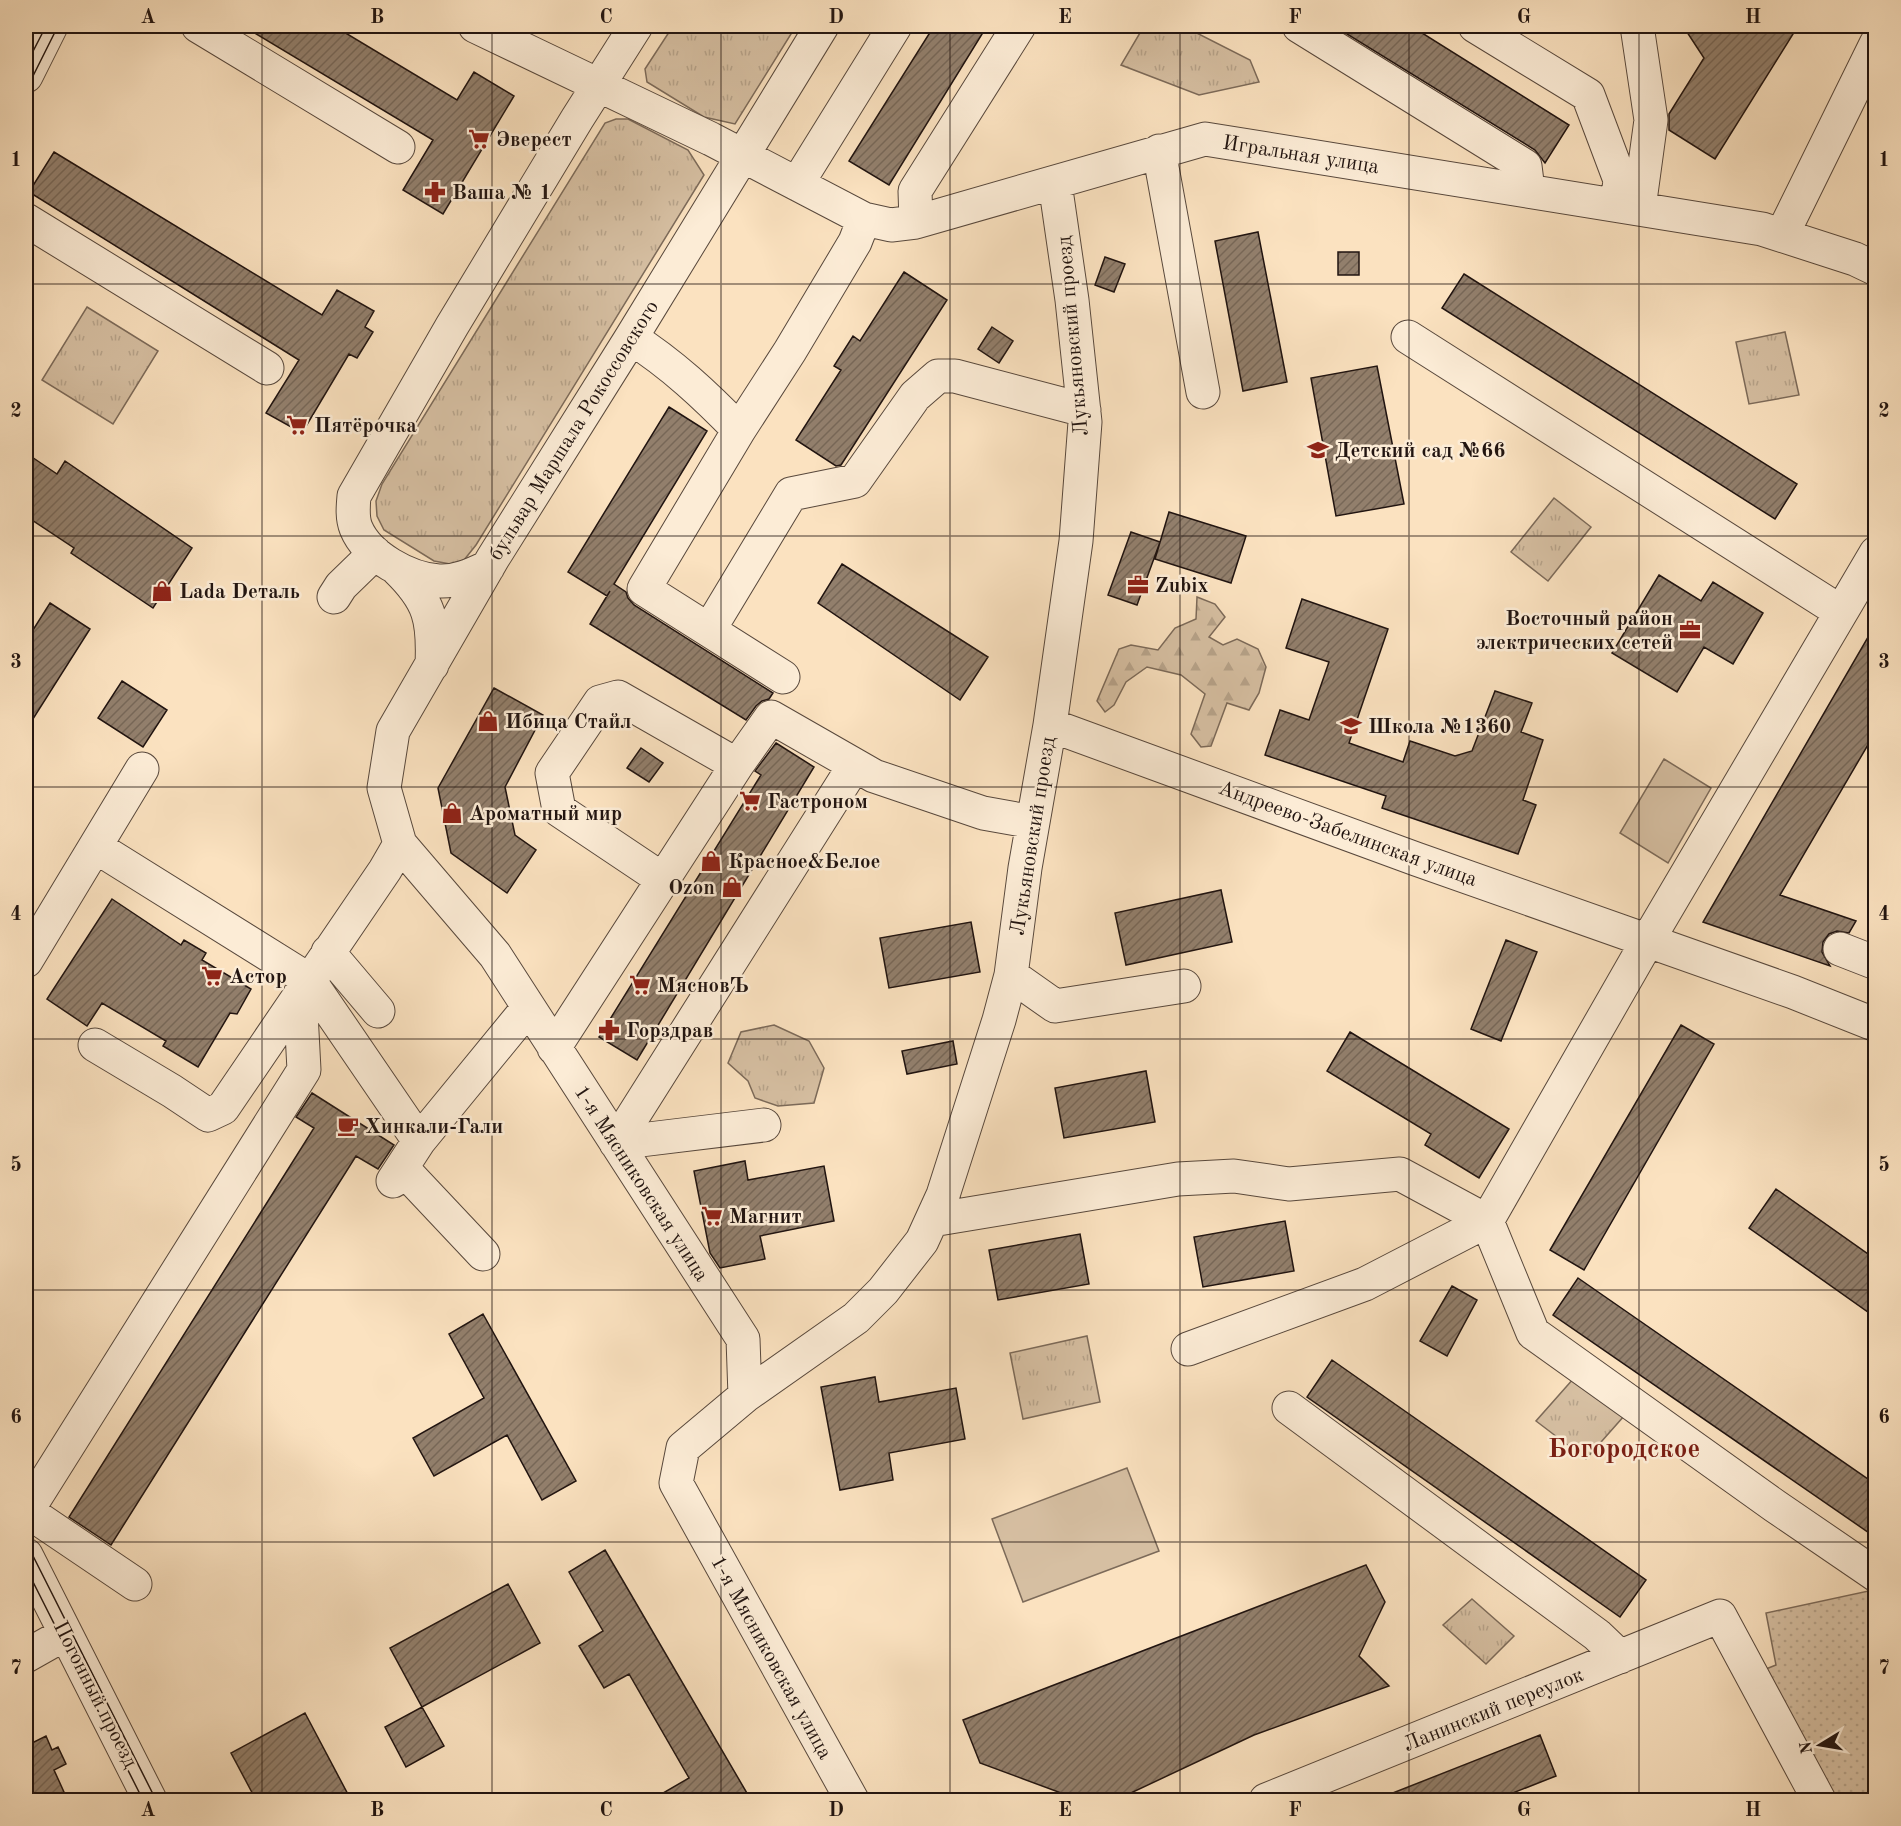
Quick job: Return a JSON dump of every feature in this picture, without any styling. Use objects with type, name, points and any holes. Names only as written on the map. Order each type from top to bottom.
[{"type":"street","points":[[26,76],[51,26]]},
{"type":"street","points":[[198,26],[398,147]]},
{"type":"street","points":[[474,26],[743,157]]},
{"type":"street","points":[[432,665],[434,633],[423,602],[409,581],[386,561],[357,530],[352,513],[354,496],[447,336],[636,26]]},
{"type":"street","name":"бульвар Маршала Рокоссовского","points":[[386,561],[412,576],[440,581],[452,581],[488,567],[632,338],[822,26]]},
{"type":"street","points":[[797,184],[895,26]]},
{"type":"street","points":[[916,222],[915,191],[1019,26]]},
{"type":"street","points":[[1299,26],[1525,166],[1527,190]]},
{"type":"street","points":[[1475,26],[1588,95],[1628,207]]},
{"type":"street","points":[[1628,207],[1651,120],[1637,26]]},
{"type":"street","points":[[1782,235],[1875,44]]},
{"type":"street","name":"Игральная улица","points":[[743,157],[864,219],[891,225],[916,222],[1205,139],[1762,229],[1855,259],[1875,269]]},
{"type":"street","points":[[1159,151],[1203,392]]},
{"type":"street","name":"Лукьяновский проезд","points":[[745,1396],[870,1305],[922,1241],[943,1195],[999,1020],[1011,975],[1076,541],[1085,422],[1072,300],[1055,183]]},
{"type":"street","points":[[783,677],[644,589],[855,242],[864,219]]},
{"type":"street","points":[[26,220],[267,368]]},
{"type":"street","points":[[1408,337],[1858,598]]},
{"type":"street","points":[[632,338],[657,354],[739,430]]},
{"type":"street","points":[[709,630],[791,494],[855,481],[915,396],[938,376],[955,376],[1084,410]]},
{"type":"street","points":[[1188,1349],[1365,1284],[1486,1221],[1648,940],[1858,598],[1875,553]]},
{"type":"street","points":[[334,597],[340,586],[386,561]]},
{"type":"street","name":"1-я Мясниковская улица","points":[[488,567],[393,731],[384,788],[400,844],[495,955],[743,1339],[745,1396],[683,1448],[676,1483],[852,1800]]},
{"type":"street","points":[[662,879],[559,810],[552,773],[600,702],[618,697],[737,765]]},
{"type":"street","points":[[554,1048],[662,879],[771,717],[874,776],[983,813],[1033,822]]},
{"type":"street","name":"Андреево-Забелинская улица","points":[[1050,725],[1416,859],[1827,1005],[1874,1019]]},
{"type":"street","points":[[616,1143],[854,766]]},
{"type":"street","points":[[26,961],[142,769]]},
{"type":"street","points":[[95,1046],[208,1115],[223,1108],[385,870],[400,844]]},
{"type":"street","points":[[96,847],[304,987],[419,1141]]},
{"type":"street","points":[[1840,949],[1875,963]]},
{"type":"street","points":[[328,952],[378,1011]]},
{"type":"street","points":[[1011,975],[1055,1006],[1185,986]]},
{"type":"street","points":[[135,1584],[27,1511],[304,1070],[304,987]]},
{"type":"street","points":[[483,1254],[398,1175],[419,1141],[528,1008]]},
{"type":"street","points":[[616,1143],[764,1125]]},
{"type":"street","points":[[932,1220],[1178,1179],[1234,1176],[1289,1184],[1400,1174],[1486,1221],[1533,1334],[1875,1575]]},
{"type":"street","points":[[1289,1408],[1598,1635],[1620,1657]]},
{"type":"street","name":"Погонный проезд","points":[[26,1555],[39,1645],[150,1800]]},
{"type":"street","name":"Ланинский переулок","points":[[1266,1800],[1720,1616],[1819,1800]]},
{"type":"green space","points":[[673,26],[796,26],[735,124],[704,117],[647,82],[645,69]]},
{"type":"green space","points":[[1144,26],[1183,26],[1250,60],[1259,82],[1199,95],[1121,65]]},
{"type":"green space","points":[[616,119],[628,119],[688,150],[704,175],[476,545],[464,560],[450,564],[434,561],[384,530],[377,516],[376,501],[382,484],[605,123]]},
{"type":"green space","points":[[87,307],[158,351],[113,424],[42,380]]},
{"type":"green space","points":[[1785,332],[1799,395],[1749,404],[1736,342]]},
{"type":"green space","points":[[1554,498],[1591,527],[1548,581],[1511,552]]},
{"type":"green space","points":[[1197,597],[1215,604],[1225,617],[1209,637],[1223,645],[1237,639],[1258,649],[1266,667],[1259,693],[1249,710],[1227,703],[1211,746],[1201,747],[1191,734],[1205,694],[1181,675],[1147,667],[1126,682],[1114,705],[1105,712],[1097,701],[1119,649],[1131,645],[1158,650],[1175,628],[1196,619]]},
{"type":"green space","points":[[1664,759],[1711,788],[1668,863],[1620,833]]},
{"type":"green space","points":[[774,1025],[809,1041],[824,1068],[814,1103],[778,1106],[755,1098],[748,1081],[728,1063],[741,1032]]},
{"type":"green space","points":[[1087,1336],[1100,1402],[1023,1419],[1010,1353]]},
{"type":"green space","points":[[1574,1378],[1624,1416],[1586,1459],[1536,1421]]},
{"type":"green space","points":[[1127,1468],[1159,1551],[1023,1602],[992,1519]]},
{"type":"green space","points":[[1873,1590],[1875,1592],[1875,1800],[1836,1800],[1766,1669],[1776,1665],[1766,1613]]},
{"type":"green space","points":[[1472,1599],[1514,1636],[1486,1664],[1443,1625]]},
{"type":"building","points":[[243,26],[334,26],[457,100],[474,72],[514,96],[443,214],[403,190],[433,140]]},
{"type":"building","points":[[934,26],[987,26],[889,185],[849,161]]},
{"type":"building","points":[[1334,26],[1411,26],[1569,125],[1545,163],[1535,150]]},
{"type":"building","points":[[1683,26],[1798,26],[1715,159],[1669,130],[1669,114],[1704,58]]},
{"type":"building","points":[[54,152],[322,315],[337,290],[374,311],[365,327],[373,332],[357,358],[349,354],[302,433],[266,413],[299,360],[29,192]]},
{"type":"building","points":[[1258,232],[1287,382],[1243,391],[1215,241]]},
{"type":"building","points":[[1338,252],[1359,252],[1359,275],[1338,275]]},
{"type":"building","points":[[1105,257],[1125,264],[1114,292],[1095,285]]},
{"type":"building","points":[[904,272],[947,300],[841,465],[836,466],[796,440],[841,370],[834,366],[853,336],[860,341]]},
{"type":"building","points":[[1464,274],[1797,484],[1775,519],[1442,308]]},
{"type":"building","points":[[992,327],[1013,341],[999,363],[978,349]]},
{"type":"building","points":[[1377,366],[1404,504],[1336,516],[1311,378]]},
{"type":"building","points":[[669,407],[707,431],[614,584],[626,592],[634,605],[773,693],[769,699],[756,706],[746,720],[590,624],[607,596],[568,572]]},
{"type":"building","points":[[26,453],[57,474],[65,461],[192,548],[153,608],[71,553],[74,548],[26,516]]},
{"type":"building","points":[[1169,512],[1246,536],[1231,583],[1155,559]]},
{"type":"building","points":[[1131,532],[1160,542],[1137,605],[1108,595]]},
{"type":"building","points":[[842,564],[988,657],[960,700],[818,603]]},
{"type":"building","name":"Восточный район электрических сетей","points":[[1659,575],[1701,601],[1713,582],[1763,613],[1733,664],[1704,647],[1677,692],[1612,653]]},
{"type":"building","points":[[1302,599],[1388,629],[1349,743],[1403,762],[1410,741],[1455,756],[1472,751],[1495,691],[1532,703],[1521,732],[1543,740],[1523,800],[1536,805],[1518,854],[1382,808],[1386,796],[1265,755],[1280,710],[1309,720],[1329,662],[1286,648]]},
{"type":"building","points":[[50,603],[90,629],[26,730],[26,641]]},
{"type":"building","points":[[1875,625],[1875,747],[1869,743],[1780,895],[1856,921],[1849,933],[1837,931],[1829,934],[1823,942],[1822,952],[1830,966],[1703,922]]},
{"type":"building","points":[[122,681],[167,710],[143,747],[98,718]]},
{"type":"building","points":[[494,688],[543,715],[505,787],[515,835],[536,850],[507,893],[451,853],[438,788]]},
{"type":"building","points":[[776,743],[814,767],[637,1060],[599,1037],[761,775],[755,771]]},
{"type":"building","points":[[641,748],[663,763],[649,782],[627,768]]},
{"type":"building","points":[[1221,890],[1232,942],[1126,965],[1115,913]]},
{"type":"building","points":[[112,899],[181,945],[184,940],[206,953],[202,960],[251,989],[237,1014],[230,1013],[198,1067],[163,1046],[166,1041],[102,1003],[87,1026],[47,999]]},
{"type":"building","points":[[971,922],[980,972],[889,988],[880,938]]},
{"type":"building","points":[[1506,940],[1537,952],[1501,1041],[1471,1029]]},
{"type":"building","points":[[1681,1025],[1714,1044],[1584,1270],[1550,1250]]},
{"type":"building","points":[[1350,1032],[1509,1129],[1479,1178],[1425,1145],[1431,1134],[1327,1071]]},
{"type":"building","points":[[953,1041],[957,1064],[907,1074],[902,1051]]},
{"type":"building","points":[[1146,1071],[1155,1122],[1064,1138],[1055,1088]]},
{"type":"building","points":[[312,1093],[394,1145],[378,1169],[356,1156],[111,1545],[69,1517],[314,1128],[296,1117]]},
{"type":"building","points":[[745,1161],[748,1180],[824,1166],[834,1221],[760,1236],[765,1259],[720,1268],[710,1253],[694,1171]]},
{"type":"building","points":[[1776,1189],[1875,1259],[1875,1317],[1749,1228]]},
{"type":"building","points":[[1285,1221],[1294,1271],[1203,1287],[1194,1237]]},
{"type":"building","points":[[1080,1234],[1089,1284],[998,1300],[989,1250]]},
{"type":"building","points":[[1578,1278],[1875,1484],[1875,1537],[1553,1315]]},
{"type":"building","points":[[1452,1286],[1477,1300],[1447,1356],[1420,1341]]},
{"type":"building","points":[[483,1314],[576,1481],[542,1500],[507,1435],[434,1476],[413,1438],[484,1398],[449,1334]]},
{"type":"building","points":[[1332,1360],[1646,1580],[1620,1617],[1307,1397]]},
{"type":"building","points":[[875,1377],[879,1402],[956,1388],[965,1439],[889,1453],[893,1480],[840,1490],[821,1387]]},
{"type":"building","points":[[605,1550],[751,1800],[651,1800],[689,1778],[629,1674],[604,1688],[579,1646],[603,1631],[569,1572]]},
{"type":"building","points":[[1366,1565],[1385,1602],[1359,1656],[1389,1686],[1254,1735],[1116,1800],[1080,1800],[980,1763],[963,1720]]},
{"type":"building","points":[[508,1584],[540,1643],[422,1707],[390,1648]]},
{"type":"building","points":[[422,1707],[444,1746],[406,1767],[385,1727]]},
{"type":"building","points":[[305,1713],[351,1800],[256,1800],[231,1753]]},
{"type":"building","points":[[1540,1735],[1556,1776],[1495,1800],[1375,1800]]},
{"type":"building","points":[[46,1736],[52,1750],[58,1747],[66,1764],[54,1770],[64,1792],[58,1794],[61,1800],[26,1800],[26,1746]]},
{"type":"tram line","points":[[26,65],[46,26]]},
{"type":"tram line","points":[[26,90],[58,26]]},
{"type":"tram line","points":[[26,1542],[156,1800]]},
{"type":"tram line","points":[[26,1568],[143,1800]]},
{"type":"place","name":"Эверест","points":[[479,139]]},
{"type":"place","name":"Ваша № 1","points":[[435,192]]},
{"type":"place","name":"Пятёрочка","points":[[297,425]]},
{"type":"place","name":"Детский сад №66","points":[[1318,450]]},
{"type":"place","name":"Zubix","points":[[1138,585]]},
{"type":"place","name":"Lada Dеталь","points":[[162,591]]},
{"type":"place","name":"Восточный район электрических сетей","points":[[1690,630]]},
{"type":"place","name":"Ибица Стайл","points":[[488,721]]},
{"type":"place","name":"Школа №1360","points":[[1351,726]]},
{"type":"place","name":"Гастроном","points":[[750,801]]},
{"type":"place","name":"Ароматный мир","points":[[452,813]]},
{"type":"place","name":"Красное&Белое","points":[[711,861]]},
{"type":"place","name":"Ozon","points":[[732,887]]},
{"type":"place","name":"Астор","points":[[212,976]]},
{"type":"place","name":"МясновЪ","points":[[640,985]]},
{"type":"place","name":"Горздрав","points":[[609,1030]]},
{"type":"place","name":"Хинкали-Гали","points":[[348,1126]]},
{"type":"place","name":"Магнит","points":[[712,1216]]},
{"type":"district","name":"Богородское","points":[[1624,1448]]}]
